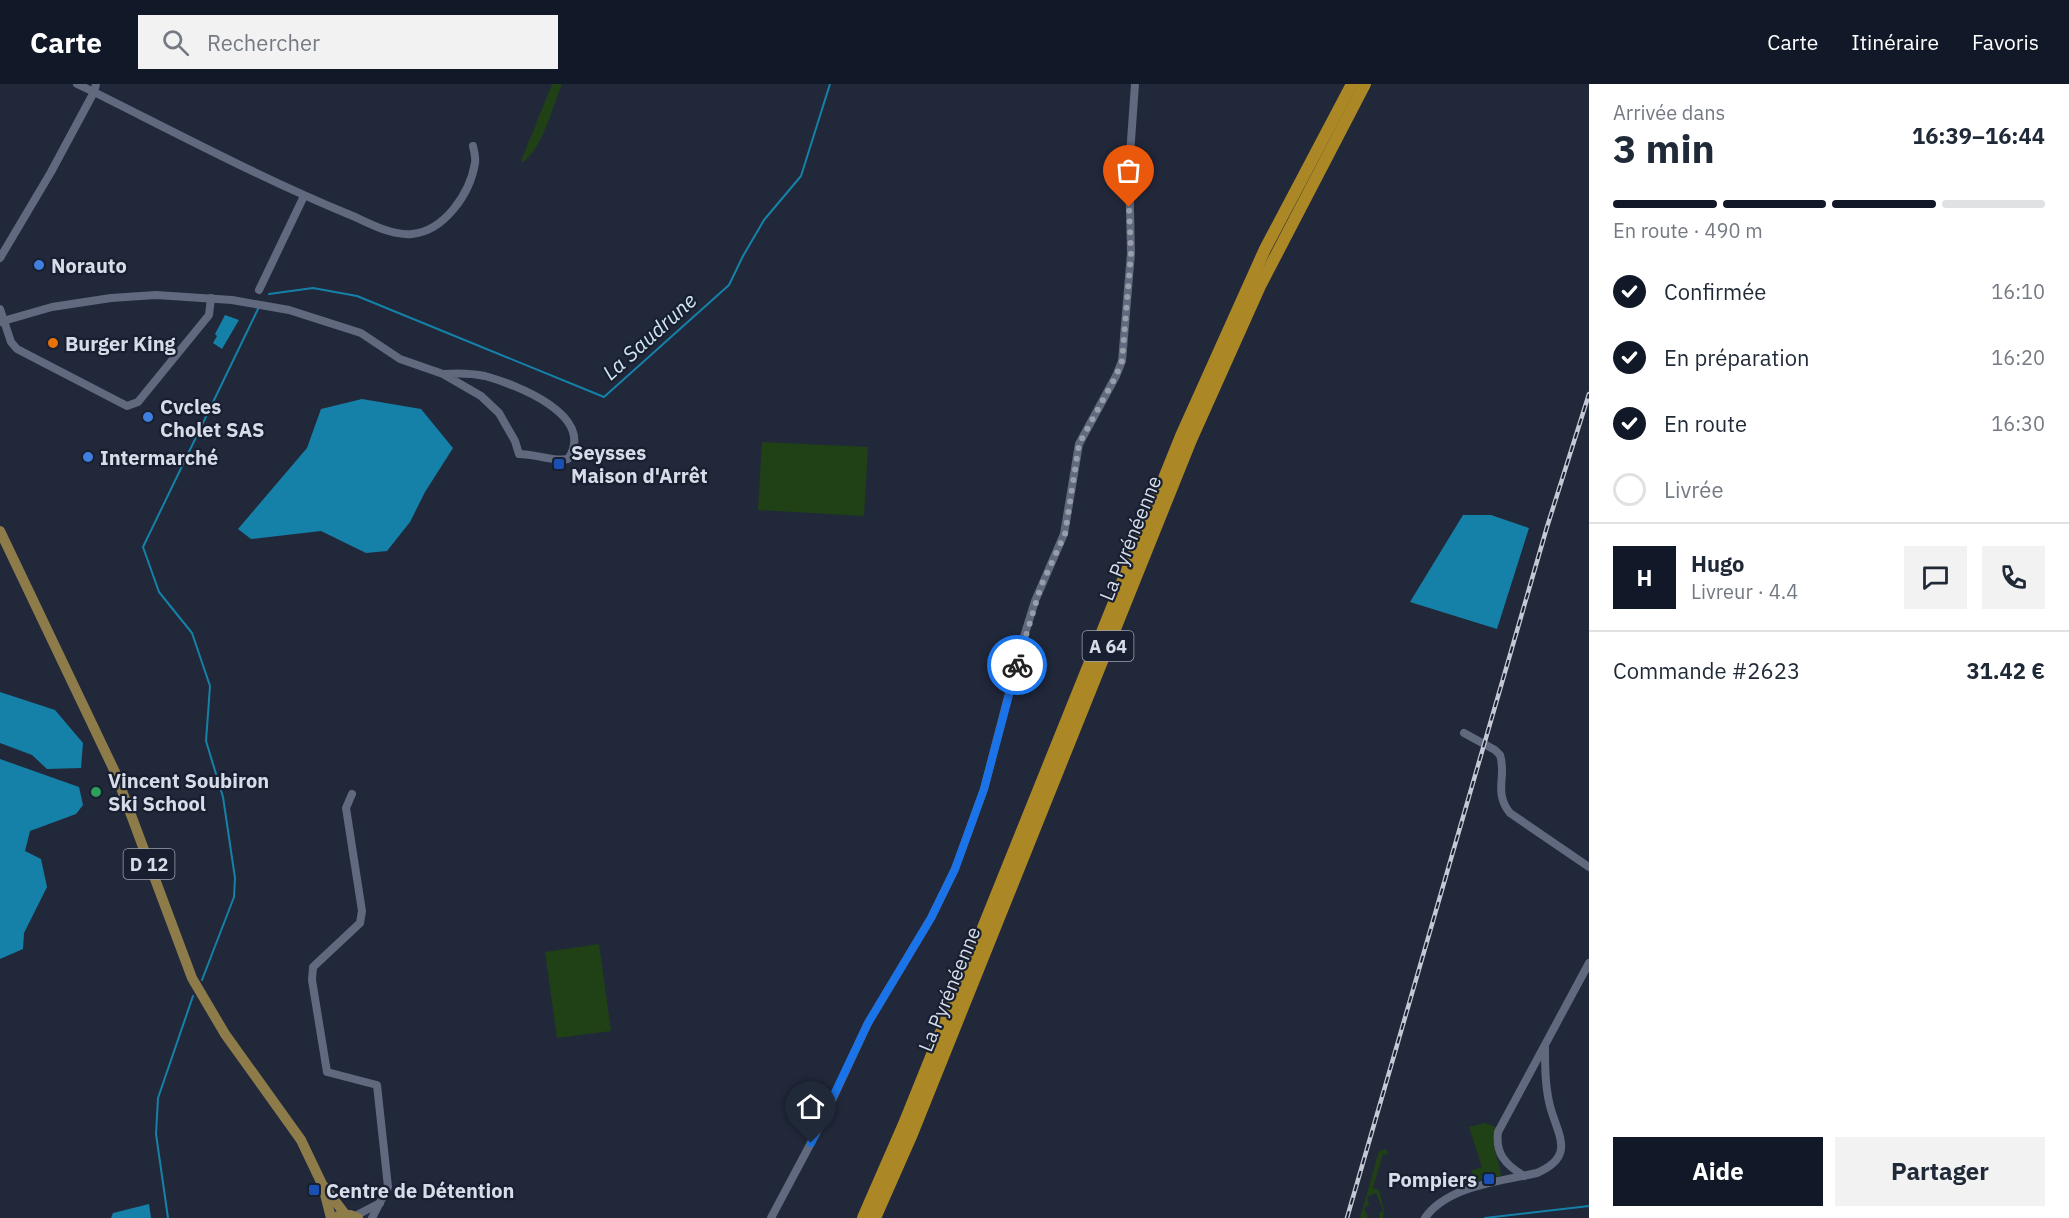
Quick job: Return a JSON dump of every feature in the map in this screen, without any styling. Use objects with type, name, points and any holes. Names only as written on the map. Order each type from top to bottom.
[{"type":"highway","name":"La Pyrénéenne","points":[[863,1218],[904,1124],[1181,436],[1265,249],[1352,84]]},
{"type":"highway","name":"La Pyrénéenne","points":[[875,1218],[920,1113],[1196,429],[1260,286],[1300,204],[1365,84]]},
{"type":"main road","name":"D 12","points":[[0,531],[115,772],[192,978],[225,1034],[301,1140],[322,1184],[345,1217]]},
{"type":"street","points":[[77,84],[95,88],[304,196],[390,232],[411,234],[428,230],[446,218],[465,190],[475,163],[473,146]]},
{"type":"street","points":[[771,1218],[821,1124],[868,1023],[942,897],[978,811],[1025,633],[1041,586],[1065,534],[1079,444],[1122,361],[1131,253],[1129,169],[1135,84]]},
{"type":"street","points":[[0,258],[51,172],[95,88]]},
{"type":"street","points":[[260,290],[304,196]]},
{"type":"street","points":[[2,321],[52,307],[111,298],[156,295],[257,303],[329,321],[361,333],[400,359],[443,374],[481,396],[499,412],[515,441],[519,454],[537,454],[559,460],[568,459],[572,453],[574,439],[572,428],[565,417],[544,401],[521,388],[484,376],[460,373],[443,374]]},
{"type":"street","points":[[0,309],[10,342],[17,349],[127,406],[138,402],[209,315],[211,298]]},
{"type":"street","points":[[1464,733],[1500,755],[1502,800],[1510,813],[1589,867]]},
{"type":"street","points":[[352,794],[346,808],[362,911],[360,923],[313,967],[312,980],[327,1072],[377,1085],[388,1187],[372,1218]]},
{"type":"street","points":[[1524,1176],[1502,1160],[1497,1142],[1498,1132],[1589,963]]},
{"type":"street","points":[[1425,1218],[1433,1207],[1448,1196],[1547,1169],[1559,1157],[1562,1143],[1560,1131],[1550,1108],[1544,1074],[1545,1046]]},
{"type":"street","points":[[345,1217],[380,1203]]},
{"type":"green space","points":[[552,84],[562,84],[542,137],[523,162],[521,161]]},
{"type":"green space","points":[[762,442],[868,447],[864,516],[758,510]]},
{"type":"green space","points":[[599,944],[611,1031],[557,1038],[545,952]]},
{"type":"green space","points":[[1485,1123],[1496,1127],[1493,1140],[1501,1176],[1460,1185],[1459,1179],[1472,1175],[1471,1171],[1482,1167],[1469,1127]]},
{"type":"green space","points":[[1386,1149],[1388,1155],[1383,1154],[1373,1188],[1379,1190],[1384,1209],[1383,1218],[1380,1218],[1379,1213],[1383,1210],[1376,1193],[1367,1197],[1369,1205],[1364,1208],[1368,1218],[1360,1218],[1379,1151]]},
{"type":"water","points":[[225,315],[239,320],[222,349],[213,343]]},
{"type":"water","points":[[362,399],[421,409],[453,448],[425,492],[410,522],[387,551],[366,553],[321,531],[251,539],[238,529],[307,448],[321,409]]},
{"type":"water","points":[[1463,515],[1491,515],[1529,528],[1497,629],[1410,602]]},
{"type":"water","points":[[0,692],[55,710],[83,743],[81,768],[47,769],[32,755],[0,743]]},
{"type":"water","points":[[0,759],[79,787],[83,805],[76,814],[30,831],[25,851],[41,859],[47,887],[24,933],[23,949],[0,959]]},
{"type":"water","points":[[149,1204],[151,1218],[111,1218],[113,1213]]},
{"type":"waterway","name":"La Saudrune","points":[[269,294],[313,288],[357,296],[604,397],[729,285],[764,220],[801,176],[830,84]]},
{"type":"waterway","name":"La Saudrune","points":[[202,980],[234,897],[235,878],[223,797],[206,741],[210,686],[192,633],[159,592],[143,547],[258,309]]},
{"type":"waterway","name":"La Saudrune","points":[[168,1218],[156,1134],[158,1098],[193,996]]},
{"type":"waterway","points":[[1485,1218],[1589,1206]]},
{"type":"railway","points":[[1347,1218],[1547,527],[1589,394]]},
{"type":"way so far","points":[[1017,665],[1041,586],[1065,534],[1079,444],[1122,361],[1131,253],[1129,207]]},
{"type":"place","name":"Norauto","points":[[39,265]]},
{"type":"place","name":"Burger King","points":[[53,343]]},
{"type":"place","name":"Cvcles Cholet SAS","points":[[148,417]]},
{"type":"place","name":"Intermarché","points":[[88,457]]},
{"type":"place","name":"Seysses Maison d'Arrêt","points":[[559,464]]},
{"type":"place","name":"Vincent Soubiron Ski School","points":[[96,792]]},
{"type":"place","name":"Pompiers","points":[[1489,1179]]},
{"type":"place","name":"Centre de Détention","points":[[314,1190]]},
{"type":"route","points":[[811,1143],[868,1023],[931,918],[955,869],[974,822],[1017,665]]}]
